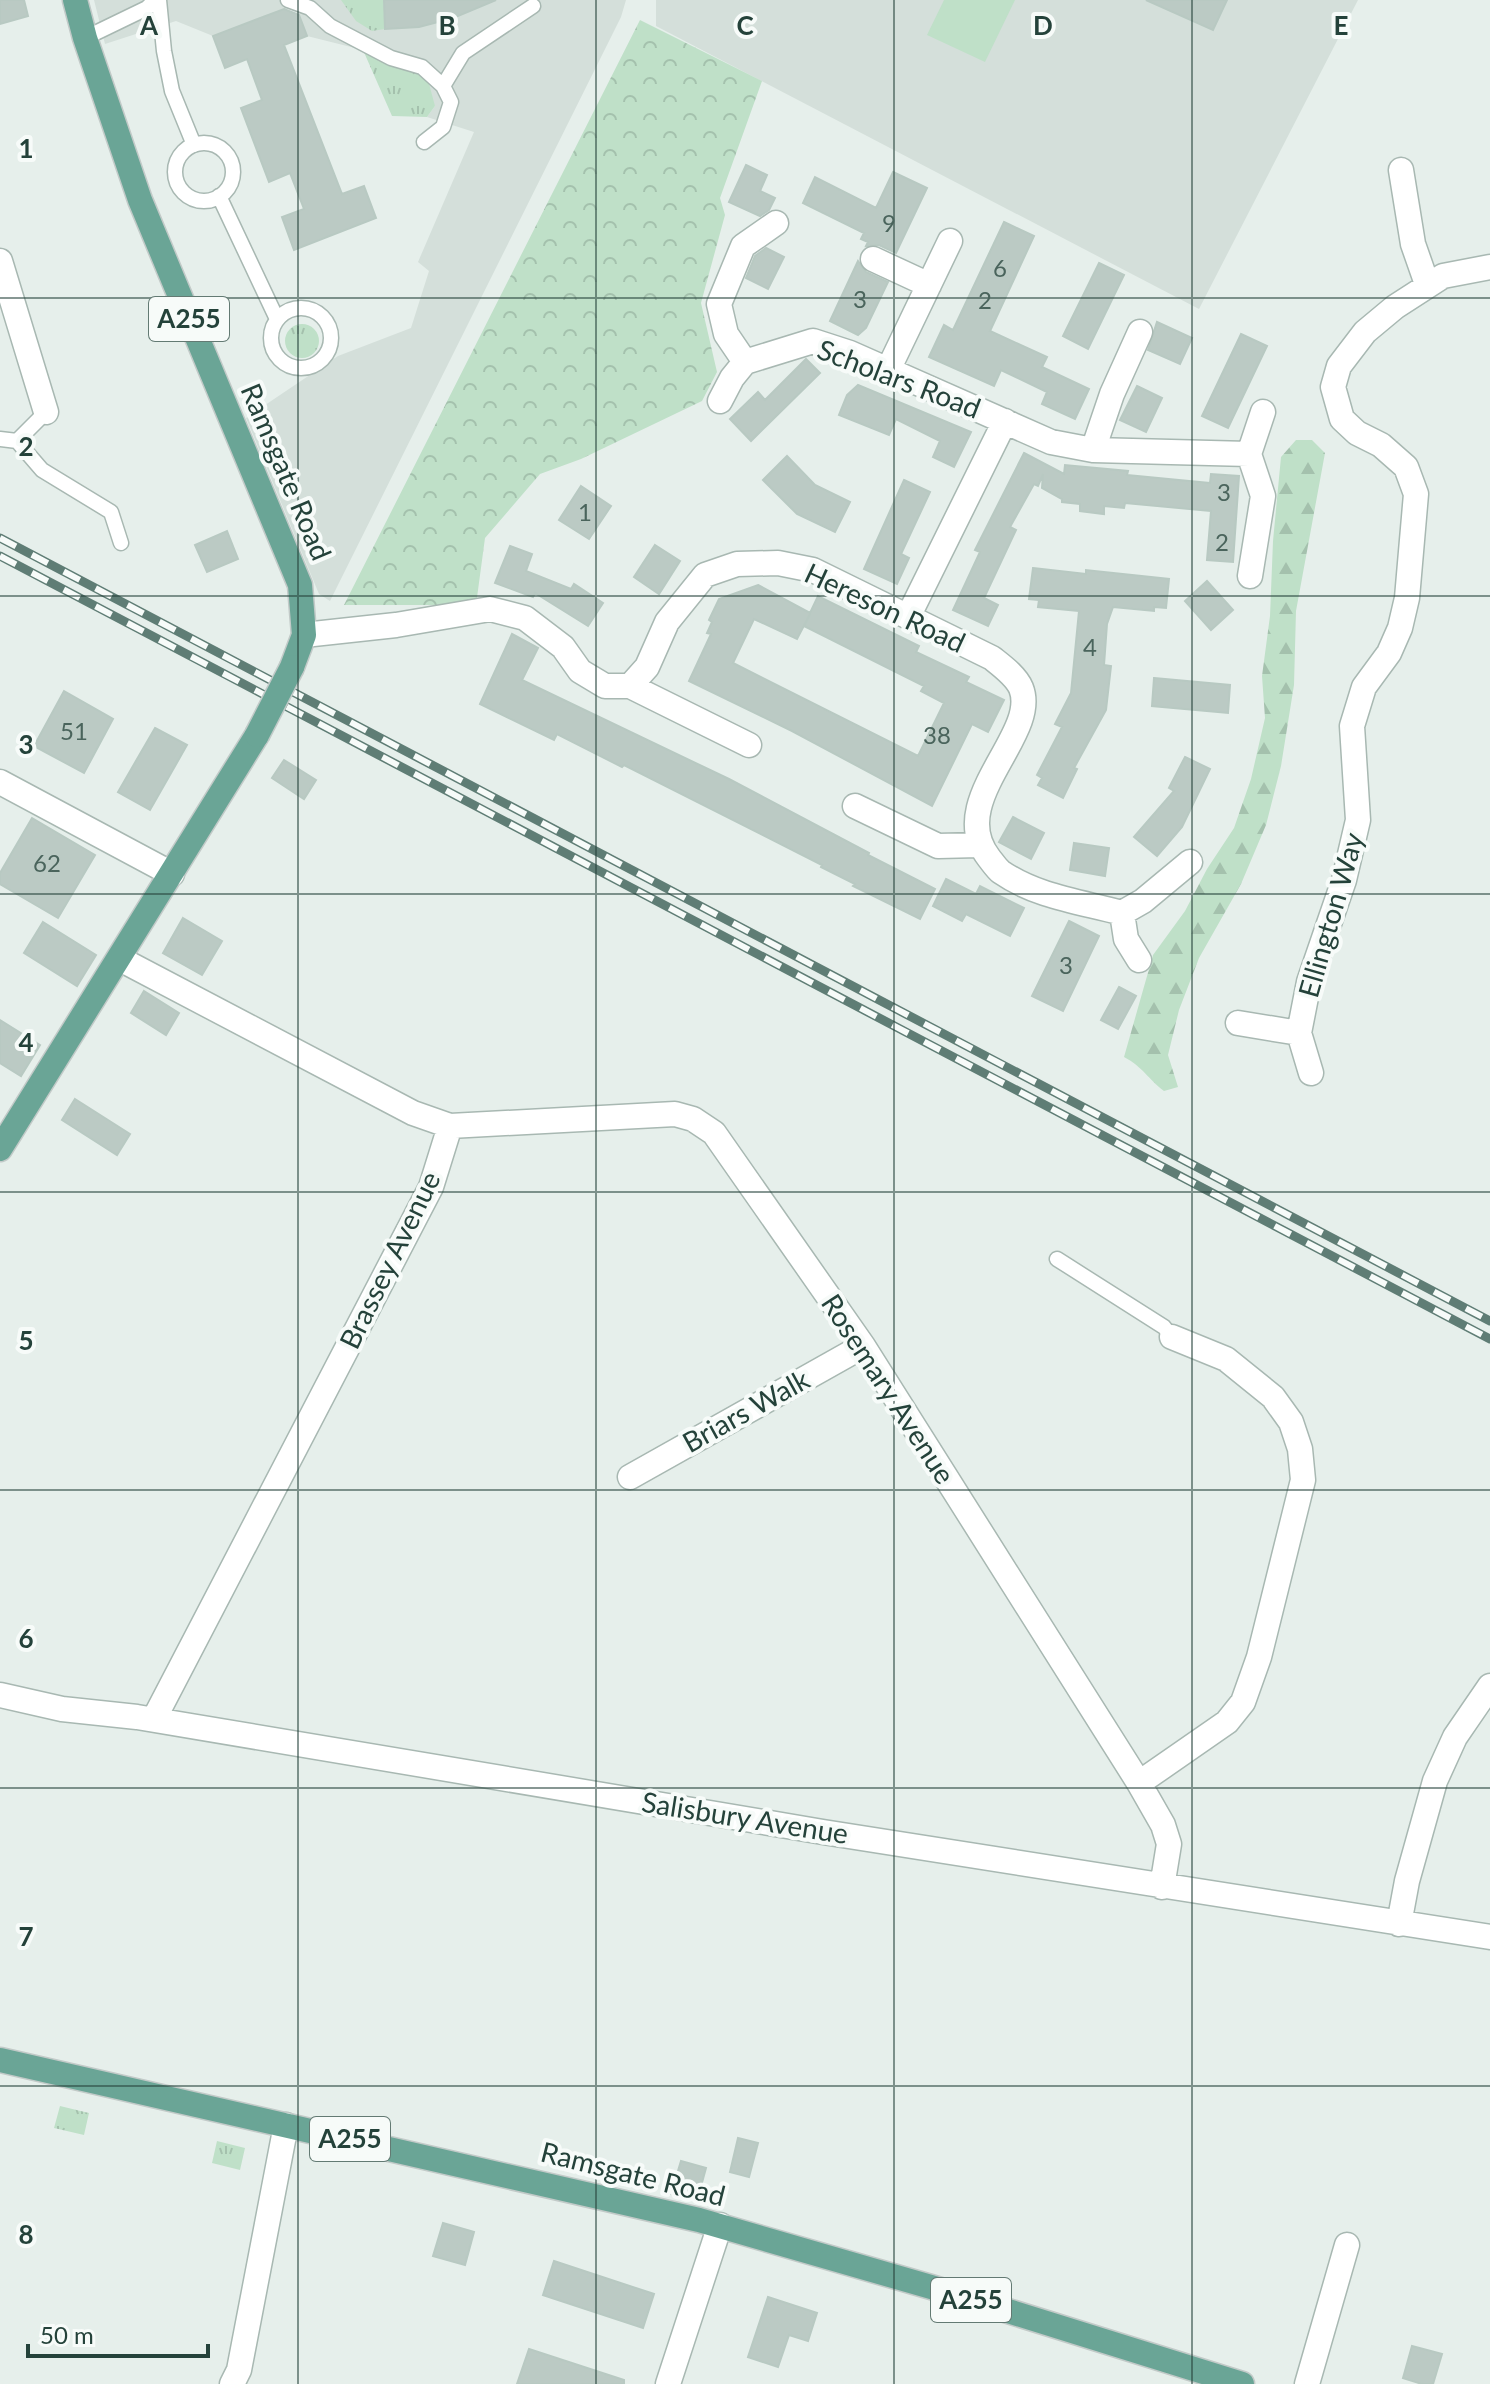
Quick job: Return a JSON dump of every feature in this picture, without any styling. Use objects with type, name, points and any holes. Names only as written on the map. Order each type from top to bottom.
[{"type":"main road","name":"Ramsgate Road","points":[[0,1149],[7,1125],[120,959],[257,735],[292,667],[304,635],[300,585],[140,200],[75,0]]},
{"type":"main road","name":"Ramsgate Road","points":[[0,2060],[720,2225],[1242,2384]]},
{"type":"street","points":[[1401,170],[1413,244],[1427,284],[1443,276],[1490,267]]},
{"type":"street","points":[[720,401],[745,362],[726,334],[719,304],[743,246],[776,223]]},
{"type":"street","points":[[888,370],[950,241]]},
{"type":"street","points":[[873,259],[929,285]]},
{"type":"street","points":[[0,261],[46,412]]},
{"type":"street","name":"Ellington Way","points":[[1311,1073],[1299,1033],[1309,982],[1344,880],[1358,820],[1352,726],[1364,687],[1389,653],[1400,628],[1407,598],[1416,494],[1406,467],[1381,445],[1357,433],[1342,419],[1333,387],[1339,366],[1365,332],[1427,284]]},
{"type":"street","points":[[1093,450],[1112,394],[1140,332]]},
{"type":"street","name":"Scholars Road","points":[[745,362],[813,341],[888,370],[1051,442],[1093,450],[1249,454]]},
{"type":"street","points":[[1250,576],[1263,496],[1249,454],[1263,412]]},
{"type":"street","name":"Scholars Road","points":[[908,617],[1005,421]]},
{"type":"street","name":"Hereson Road","points":[[630,686],[647,667],[667,622],[705,575],[737,564],[778,563],[813,570],[992,658],[1007,670],[1022,689],[1024,708],[1002,758],[982,793],[977,821],[979,845]]},
{"type":"street","points":[[304,635],[374,628],[490,609],[525,618],[563,647],[580,671],[605,686],[630,686],[749,745]]},
{"type":"street","points":[[0,782],[172,874]]},
{"type":"street","points":[[855,806],[938,846],[979,845],[1000,871],[1046,895],[1122,913],[1143,901],[1190,862]]},
{"type":"street","points":[[1122,913],[1126,939],[1139,960]]},
{"type":"street","points":[[120,959],[413,1113],[450,1126]]},
{"type":"street","name":"Ellington Way","points":[[1238,1023],[1299,1033]]},
{"type":"street","name":"Rosemary Avenue","points":[[450,1126],[675,1114],[693,1119],[714,1133],[863,1346],[1139,1783],[1163,1825],[1169,1844],[1162,1887]]},
{"type":"street","name":"Brassey Avenue","points":[[154,1719],[431,1187],[450,1126]]},
{"type":"street","points":[[1139,1783],[1227,1722],[1243,1702],[1256,1670],[1303,1480],[1300,1449],[1291,1422],[1273,1397],[1226,1359],[1172,1337]]},
{"type":"street","name":"Briars Walk","points":[[630,1477],[863,1346]]},
{"type":"street","points":[[1399,1924],[1407,1881],[1435,1781],[1455,1737],[1490,1686]]},
{"type":"street","name":"Salisbury Avenue","points":[[0,1695],[62,1709],[154,1719],[1162,1887],[1490,1937]]},
{"type":"street","points":[[232,2384],[239,2370],[286,2125]]},
{"type":"street","points":[[668,2384],[720,2225]]},
{"type":"street","points":[[1307,2384],[1348,2243]]},
{"type":"lane","points":[[85,38],[147,8],[157,0]]},
{"type":"lane","points":[[157,0],[172,91],[194,145]]},
{"type":"lane","points":[[288,0],[310,8],[330,26],[391,58],[422,67],[443,86],[451,102],[443,127],[424,142]]},
{"type":"lane","points":[[443,86],[463,53],[533,6]]},
{"type":"lane","points":[[194,145],[213,145],[227,156],[231,182],[219,196],[200,201],[183,193],[178,185],[176,166],[186,150],[194,145]]},
{"type":"lane","points":[[219,196],[277,319]]},
{"type":"lane","points":[[293,308],[313,310],[327,323],[331,332],[328,352],[314,366],[294,368],[284,364],[272,348],[272,328],[277,319],[293,308]]},
{"type":"lane","points":[[17,441],[46,412]]},
{"type":"lane","points":[[0,439],[17,441],[42,470],[111,512],[121,543]]},
{"type":"lane","points":[[1057,1259],[1164,1327],[1172,1337]]},
{"type":"shaded area","points":[[94,0],[626,0],[621,17],[330,601],[319,594],[246,418],[338,356],[411,328],[429,271],[418,262],[474,132],[427,117],[435,106],[363,50],[307,36],[295,5],[213,36],[176,21],[105,44]]},
{"type":"shaded area","points":[[656,0],[1358,0],[1199,309],[656,26]]},
{"type":"green space","points":[[341,0],[384,0],[385,29],[372,31],[356,21]]},
{"type":"green space","points":[[944,0],[1015,0],[985,62],[927,35]]},
{"type":"green space","points":[[640,20],[762,81],[720,198],[725,215],[701,303],[717,372],[702,401],[581,459],[540,474],[485,538],[476,605],[344,605]]},
{"type":"green space","points":[[363,50],[410,68],[428,80],[435,106],[427,117],[392,116]]},
{"type":"green space","points":[[302,324],[314,329],[319,341],[314,353],[302,358],[290,353],[285,341],[290,329]]},
{"type":"green space","points":[[1296,440],[1312,440],[1325,453],[1296,611],[1294,685],[1281,766],[1266,825],[1241,884],[1199,958],[1179,1010],[1168,1055],[1178,1087],[1164,1091],[1124,1057],[1153,955],[1185,911],[1207,869],[1234,828],[1251,779],[1265,718],[1262,676],[1270,616],[1281,457]]},
{"type":"green space","points":[[60,2106],[89,2113],[84,2135],[54,2128]]},
{"type":"green space","points":[[217,2141],[245,2148],[240,2170],[212,2163]]},
{"type":"building","points":[[0,0],[24,0],[28,16],[0,24]]},
{"type":"building","points":[[384,0],[496,0],[453,18],[419,27],[385,29]]},
{"type":"building","points":[[1146,0],[1227,0],[1213,30]]},
{"type":"building","points":[[284,9],[299,15],[307,36],[284,45],[342,194],[364,186],[376,218],[294,250],[282,217],[304,209],[290,173],[269,182],[241,108],[262,100],[247,59],[225,68],[213,36]]},
{"type":"building","points":[[746,165],[767,175],[760,191],[775,198],[769,210],[760,216],[729,202]]},
{"type":"building","points":[[893,172],[927,188],[896,253],[879,245],[866,246],[868,242],[861,239],[864,233],[803,203],[815,177],[876,208]]},
{"type":"building","points":[[1004,222],[1034,236],[990,331],[1047,357],[1042,367],[1089,389],[1075,419],[1042,404],[1047,392],[1001,370],[994,386],[929,357],[944,325],[953,330]]},
{"type":"building","points":[[766,248],[784,257],[768,289],[746,278],[755,256]]},
{"type":"building","points":[[858,261],[866,272],[888,282],[866,328],[858,335],[830,321]]},
{"type":"building","points":[[1099,263],[1124,275],[1088,349],[1063,336]]},
{"type":"building","points":[[1157,322],[1192,338],[1180,364],[1148,350]]},
{"type":"building","points":[[1241,334],[1267,346],[1228,428],[1202,416]]},
{"type":"building","points":[[806,359],[820,373],[751,441],[730,419],[758,392],[765,400]]},
{"type":"building","points":[[858,385],[971,432],[954,467],[933,457],[940,441],[896,419],[889,435],[839,415],[847,395]]},
{"type":"building","points":[[1137,386],[1162,398],[1146,432],[1120,420]]},
{"type":"building","points":[[1024,453],[1064,474],[1065,465],[1210,483],[1211,474],[1239,476],[1233,562],[1207,560],[1211,511],[1125,503],[1124,508],[1104,506],[1104,514],[1080,511],[1080,504],[1062,502],[1062,499],[1042,488],[1043,474],[1010,527],[1016,530],[984,598],[998,605],[988,626],[953,610],[980,552],[975,550]]},
{"type":"building","points":[[787,456],[815,485],[850,502],[835,532],[797,514],[763,480]]},
{"type":"building","points":[[904,480],[930,492],[901,554],[909,558],[897,584],[864,569]]},
{"type":"building","points":[[581,486],[611,506],[589,539],[559,520]]},
{"type":"building","points":[[227,531],[238,559],[207,572],[195,545]]},
{"type":"building","points":[[655,545],[680,561],[659,594],[634,577]]},
{"type":"building","points":[[510,546],[532,554],[526,571],[571,589],[574,584],[603,603],[588,626],[535,593],[533,597],[495,583]]},
{"type":"building","points":[[1033,568],[1169,579],[1166,608],[1154,607],[1154,611],[1113,607],[1107,624],[1104,665],[1111,666],[1106,710],[1074,768],[1077,769],[1063,798],[1038,785],[1042,778],[1037,775],[1062,727],[1055,724],[1071,693],[1079,611],[1038,607],[1039,600],[1029,599]]},
{"type":"building","points":[[1207,581],[1233,610],[1211,630],[1185,601]]},
{"type":"building","points":[[758,585],[810,613],[818,596],[919,646],[916,652],[969,677],[966,682],[1004,700],[988,732],[972,724],[932,806],[792,731],[689,681],[711,634],[707,633],[712,622],[709,620],[719,599]],"holes":[[[810,614],[804,626],[924,686],[921,691],[944,703],[918,756],[733,663],[754,619],[797,639]]]},
{"type":"building","points":[[512,634],[538,648],[522,680],[729,779],[935,889],[920,919],[853,886],[855,884],[822,865],[624,765],[622,767],[557,734],[554,740],[480,704]]},
{"type":"building","points":[[1154,678],[1230,685],[1228,713],[1152,706]]},
{"type":"building","points":[[64,691],[113,719],[84,773],[34,746]]},
{"type":"building","points":[[155,728],[187,745],[150,810],[118,792]]},
{"type":"building","points":[[1185,757],[1210,769],[1182,827],[1157,856],[1134,837],[1174,791],[1169,788]]},
{"type":"building","points":[[284,760],[316,780],[304,799],[272,778]]},
{"type":"building","points":[[1013,817],[1044,833],[1031,859],[999,842]]},
{"type":"building","points":[[32,818],[95,855],[58,918],[0,884],[0,873]]},
{"type":"building","points":[[1074,843],[1109,848],[1105,876],[1070,870]]},
{"type":"building","points":[[946,879],[976,894],[980,886],[1024,908],[1010,936],[966,914],[962,921],[933,906]]},
{"type":"building","points":[[183,918],[222,941],[202,975],[163,953]]},
{"type":"building","points":[[1069,921],[1099,936],[1063,1011],[1032,996]]},
{"type":"building","points":[[43,922],[96,955],[77,986],[24,953]]},
{"type":"building","points":[[1119,987],[1136,996],[1118,1029],[1101,1020]]},
{"type":"building","points":[[144,991],[179,1013],[166,1035],[131,1013]]},
{"type":"building","points":[[0,1020],[40,1045],[21,1076],[0,1063]]},
{"type":"building","points":[[75,1099],[130,1134],[117,1155],[62,1120]]},
{"type":"building","points":[[738,2138],[758,2143],[749,2177],[730,2172]]},
{"type":"building","points":[[681,2161],[706,2168],[697,2201],[671,2194]]},
{"type":"building","points":[[443,2223],[474,2232],[465,2265],[433,2256]]},
{"type":"building","points":[[554,2261],[654,2294],[643,2328],[543,2295]]},
{"type":"building","points":[[768,2297],[817,2313],[808,2341],[789,2335],[778,2367],[748,2357]]},
{"type":"building","points":[[1412,2346],[1442,2354],[1433,2384],[1403,2378]]},
{"type":"building","points":[[529,2349],[624,2380],[624,2384],[517,2384]]},
{"type":"railway","points":[[0,538],[1490,1321]]},
{"type":"railway","points":[[0,556],[1490,1339]]}]
